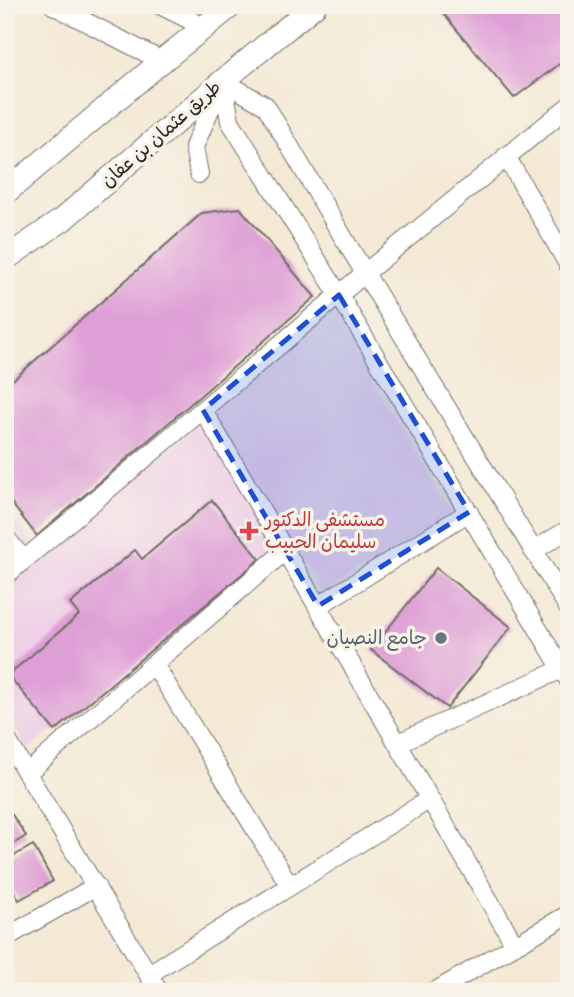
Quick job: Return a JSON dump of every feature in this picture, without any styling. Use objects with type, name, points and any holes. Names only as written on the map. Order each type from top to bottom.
[{"type":"main road","points":[[5,193],[232,5]]},
{"type":"main road","name":"طريق عثمان بن عفان","points":[[5,259],[62,220],[223,80],[315,5]]},
{"type":"street","points":[[53,5],[162,61]]},
{"type":"street","points":[[160,5],[206,28]]},
{"type":"street","points":[[199,174],[194,148],[223,80]]},
{"type":"street","points":[[223,80],[266,106],[569,609]]},
{"type":"street","points":[[223,80],[230,121],[339,295],[565,675],[398,743]]},
{"type":"street","points":[[5,576],[365,273],[569,106]]},
{"type":"street","points":[[506,156],[569,265]]},
{"type":"street","points":[[203,410],[515,945]]},
{"type":"street","points":[[318,606],[469,512]]},
{"type":"street","points":[[533,551],[569,528]]},
{"type":"street","points":[[5,537],[24,561]]},
{"type":"street","points":[[27,773],[285,551]]},
{"type":"street","points":[[154,664],[290,886]]},
{"type":"street","points":[[5,737],[159,992]]},
{"type":"street","points":[[149,974],[430,799]]},
{"type":"street","points":[[5,938],[96,886]]},
{"type":"street","points":[[434,992],[569,914]]},
{"type":"highlighted area","points":[[339,295],[469,512],[318,606],[203,410]]},
{"type":"shaded area","name":"مستشفى الدكتور سليمان الحبيب","points":[[331,313],[454,515],[321,595],[294,547],[27,750],[5,711],[5,508],[42,554]]},
{"type":"building","points":[[436,5],[569,5],[569,57],[514,98]]},
{"type":"building","points":[[240,208],[315,297],[37,536],[5,495],[5,387],[202,213]]},
{"type":"building","points":[[212,500],[260,559],[55,731],[8,675],[79,615],[70,604],[135,550],[142,559]]},
{"type":"building","name":"جامع النصيان","points":[[436,568],[511,627],[447,708],[371,650]]},
{"type":"building","points":[[5,804],[26,836],[5,849]]},
{"type":"building","points":[[33,845],[53,881],[19,900],[5,876],[5,861]]},
{"type":"place","name":"مستشفى الدكتور سليمان الحبيب","points":[[249,531]]},
{"type":"place","name":"جامع النصيان","points":[[441,638]]}]
